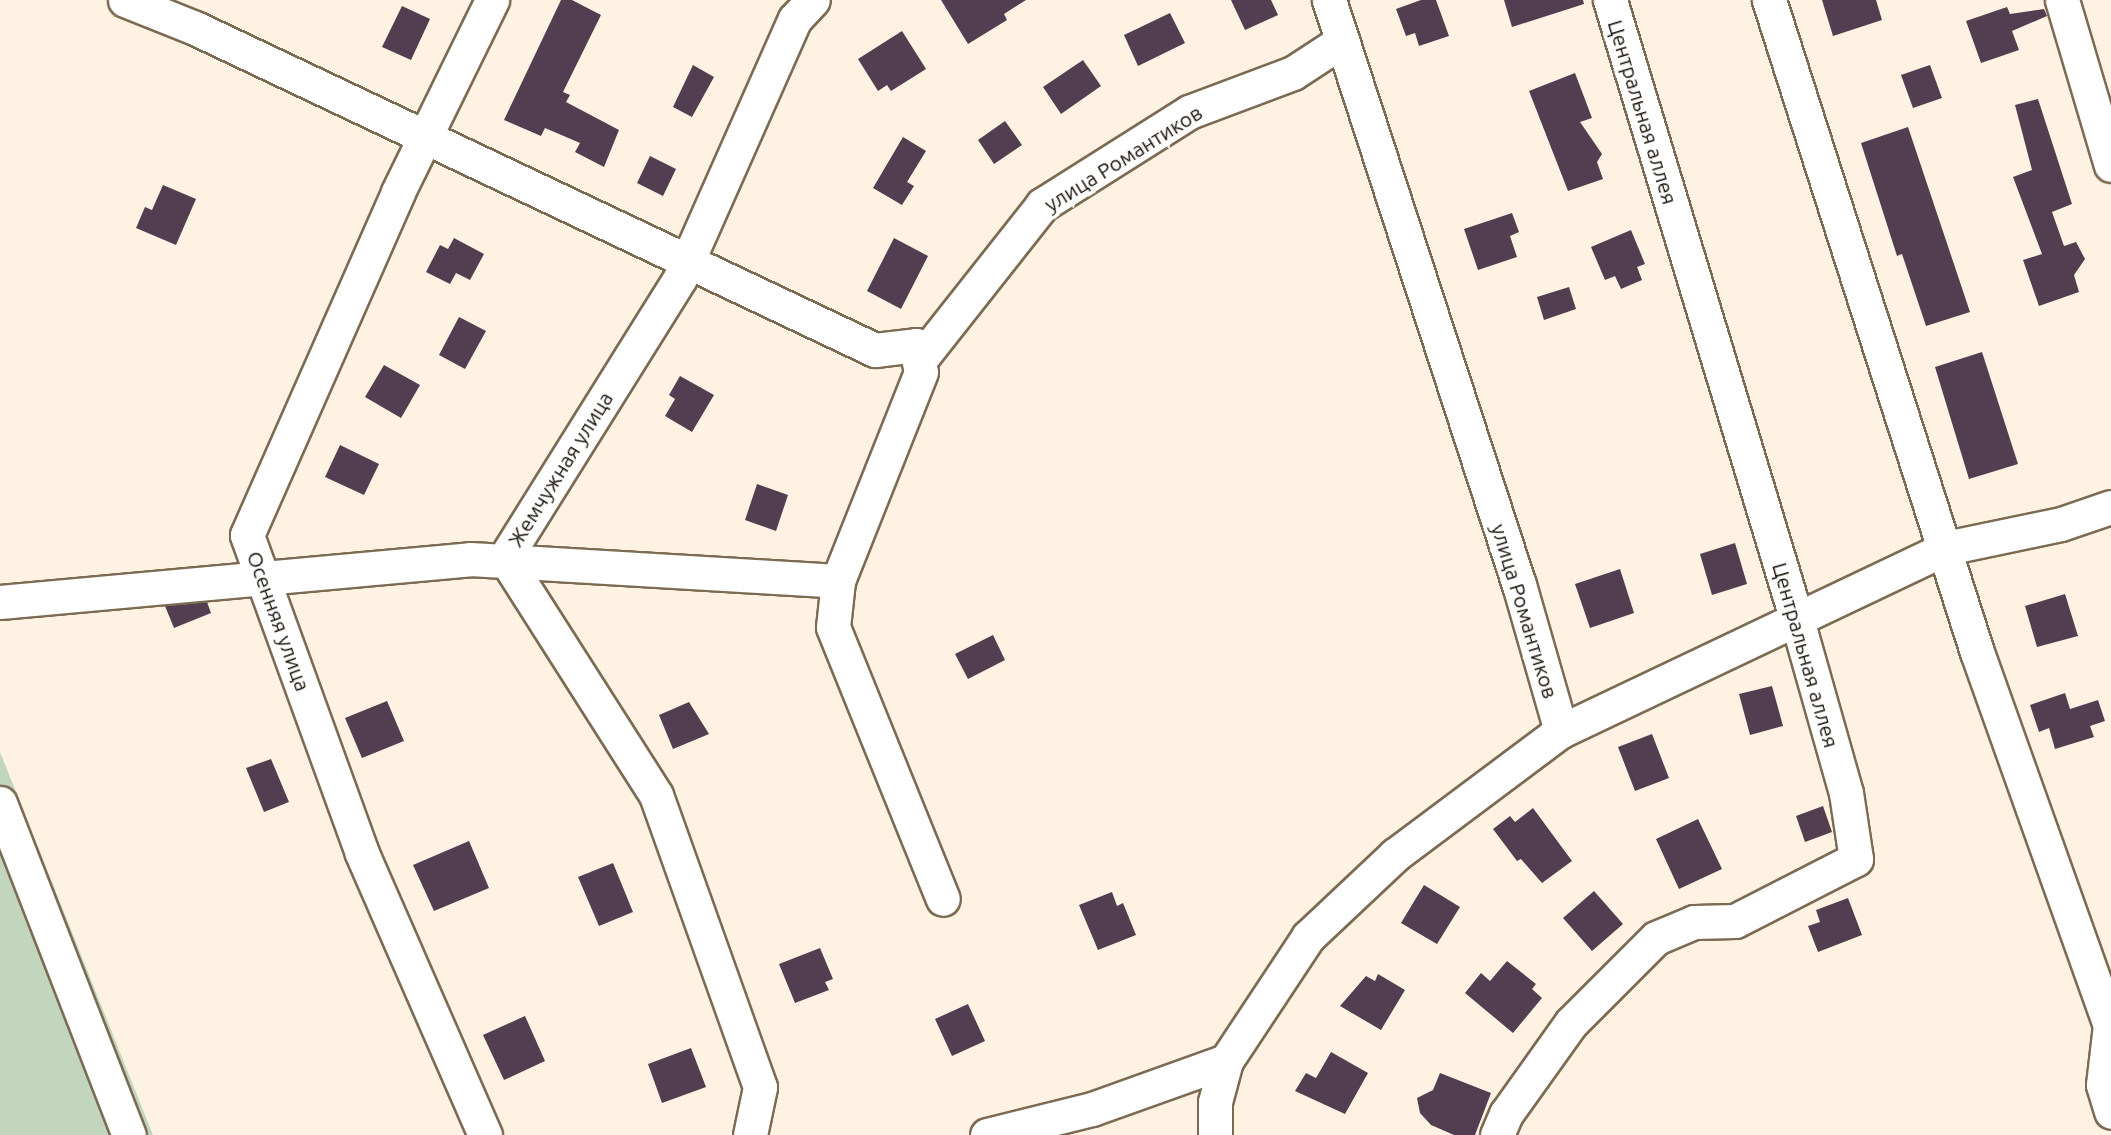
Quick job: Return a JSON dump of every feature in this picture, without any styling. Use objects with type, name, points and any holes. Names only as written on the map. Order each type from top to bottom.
[{"type":"street","points":[[125,0],[195,28],[875,350],[916,345],[922,372],[838,581],[833,627],[943,899]]},
{"type":"street","name":"Осенняя улица","points":[[485,1135],[362,853],[247,535],[425,136],[492,0]]},
{"type":"street","name":"Жемчужная улица","points":[[750,1135],[761,1087],[656,795],[505,558],[688,260],[794,19],[813,0]]},
{"type":"street","name":"улица Романтиков","points":[[1329,0],[1520,585],[1560,730]]},
{"type":"street","name":"Центральная аллея","points":[[1497,1135],[1506,1114],[1571,1023],[1656,938],[1694,922],[1735,921],[1856,859],[1846,793],[1610,0]]},
{"type":"street","points":[[1769,0],[1977,652],[2109,1025],[2103,1085],[2111,1112]]},
{"type":"street","points":[[2062,0],[2111,165]]},
{"type":"street","name":"улица Романтиков","points":[[919,360],[1042,205],[1189,112],[1293,73],[1342,41]]},
{"type":"street","points":[[1215,1135],[1214,1102],[1226,1061],[1308,937],[1395,855],[1560,730],[1797,622],[1946,548],[2061,524],[2111,507]]},
{"type":"street","points":[[0,603],[264,581],[470,559],[838,581]]},
{"type":"street","points":[[0,803],[129,1135]]},
{"type":"street","points":[[987,1135],[1092,1109],[1226,1061]]},
{"type":"green space","points":[[0,752],[153,1135],[0,1135]]},
{"type":"building","points":[[561,0],[572,0],[601,15],[563,92],[570,95],[566,102],[619,130],[604,167],[575,152],[580,143],[545,128],[541,136],[504,120]]},
{"type":"building","points":[[941,0],[1026,0],[1004,14],[1007,20],[968,44]]},
{"type":"building","points":[[1231,0],[1271,0],[1278,15],[1245,30]]},
{"type":"building","points":[[1421,0],[1436,0],[1449,36],[1419,46],[1415,33],[1406,36],[1396,9]]},
{"type":"building","points":[[1504,0],[1583,0],[1584,4],[1512,27]]},
{"type":"building","points":[[1822,0],[1876,0],[1882,20],[1833,36]]},
{"type":"building","points":[[402,6],[430,19],[411,60],[382,47]]},
{"type":"building","points":[[2007,7],[2010,14],[2044,9],[2047,16],[2012,31],[2019,50],[1981,63],[1966,21]]},
{"type":"building","points":[[1170,13],[1185,43],[1138,66],[1124,35]]},
{"type":"building","points":[[902,31],[926,69],[891,91],[887,85],[878,91],[858,59]]},
{"type":"building","points":[[1083,60],[1101,86],[1061,114],[1043,87]]},
{"type":"building","points":[[693,65],[714,77],[692,117],[673,107]]},
{"type":"building","points":[[1930,65],[1942,98],[1913,108],[1901,75]]},
{"type":"building","points":[[1575,73],[1592,118],[1580,122],[1602,154],[1597,162],[1603,179],[1568,191],[1529,91]]},
{"type":"building","points":[[2038,99],[2072,204],[2052,212],[2064,246],[2076,242],[2085,259],[2074,275],[2079,292],[2039,306],[2023,260],[2042,254],[2013,177],[2032,170],[2015,105]]},
{"type":"building","points":[[1005,121],[1022,145],[994,164],[978,140]]},
{"type":"building","points":[[1908,127],[1970,312],[1926,326],[1902,254],[1897,256],[1861,143]]},
{"type":"building","points":[[903,137],[926,151],[907,182],[914,186],[902,205],[873,188]]},
{"type":"building","points":[[650,156],[676,169],[663,196],[637,183]]},
{"type":"building","points":[[163,185],[196,199],[176,245],[136,228],[145,207],[152,210]]},
{"type":"building","points":[[1512,213],[1519,232],[1510,236],[1517,257],[1478,270],[1464,229]]},
{"type":"building","points":[[1631,230],[1645,264],[1637,267],[1642,280],[1621,289],[1615,276],[1605,280],[1591,247]]},
{"type":"building","points":[[454,238],[484,254],[470,280],[456,273],[450,284],[426,272],[440,245],[448,249]]},
{"type":"building","points":[[894,238],[928,256],[901,309],[867,291]]},
{"type":"building","points":[[1569,287],[1576,309],[1544,320],[1537,297]]},
{"type":"building","points":[[459,317],[486,331],[465,369],[439,355]]},
{"type":"building","points":[[1982,352],[2018,464],[1969,479],[1935,367]]},
{"type":"building","points":[[384,365],[420,385],[401,418],[365,397]]},
{"type":"building","points":[[680,376],[714,395],[692,432],[665,416],[675,399],[669,395]]},
{"type":"building","points":[[340,445],[379,464],[364,495],[325,477]]},
{"type":"building","points":[[757,484],[788,495],[776,531],[745,520]]},
{"type":"building","points":[[1735,543],[1747,584],[1712,595],[1700,554]]},
{"type":"building","points":[[1620,569],[1634,613],[1590,628],[1575,584]]},
{"type":"building","points":[[2065,594],[2078,636],[2037,647],[2025,606]]},
{"type":"building","points":[[207,602],[211,613],[174,628],[165,606]]},
{"type":"building","points":[[993,635],[1005,660],[968,679],[955,654]]},
{"type":"building","points":[[1772,686],[1783,726],[1750,735],[1739,694]]},
{"type":"building","points":[[2065,693],[2070,709],[2098,700],[2105,721],[2090,726],[2094,737],[2055,749],[2049,728],[2039,732],[2030,705]]},
{"type":"building","points":[[387,701],[404,741],[362,758],[345,718]]},
{"type":"building","points":[[689,702],[709,734],[673,749],[659,715]]},
{"type":"building","points":[[1652,734],[1669,778],[1635,791],[1618,747]]},
{"type":"building","points":[[271,759],[289,802],[264,812],[246,768]]},
{"type":"building","points":[[1823,806],[1832,832],[1805,842],[1796,816]]},
{"type":"building","points":[[1533,808],[1572,861],[1542,883],[1521,859],[1517,861],[1493,829],[1510,816],[1515,822]]},
{"type":"building","points":[[1698,819],[1722,869],[1679,889],[1656,839]]},
{"type":"building","points":[[469,841],[489,888],[434,911],[413,865]]},
{"type":"building","points":[[613,863],[633,912],[599,926],[578,877]]},
{"type":"building","points":[[1424,885],[1460,907],[1437,944],[1401,923]]},
{"type":"building","points":[[1594,891],[1623,924],[1592,951],[1563,918]]},
{"type":"building","points":[[1112,892],[1117,906],[1123,903],[1136,935],[1098,950],[1079,905]]},
{"type":"building","points":[[1848,898],[1862,935],[1818,952],[1808,926],[1820,922],[1816,910]]},
{"type":"building","points":[[820,948],[833,979],[825,982],[829,990],[795,1003],[779,964]]},
{"type":"building","points":[[1507,961],[1536,984],[1532,989],[1542,998],[1513,1033],[1465,993],[1481,973],[1490,981]]},
{"type":"building","points":[[1378,974],[1405,990],[1381,1030],[1340,1006],[1366,976],[1375,981]]},
{"type":"building","points":[[968,1004],[985,1041],[952,1056],[935,1019]]},
{"type":"building","points":[[525,1016],[545,1061],[504,1080],[483,1035]]},
{"type":"building","points":[[691,1048],[706,1087],[662,1103],[648,1064]]},
{"type":"building","points":[[1331,1052],[1368,1073],[1345,1114],[1295,1091],[1306,1073],[1316,1078]]},
{"type":"building","points":[[1440,1073],[1491,1093],[1475,1135],[1454,1135],[1431,1125],[1420,1113],[1417,1098],[1433,1090]]}]
